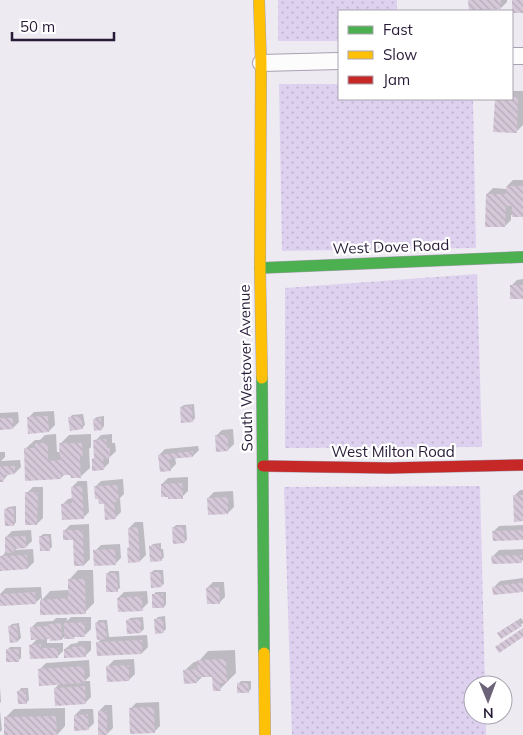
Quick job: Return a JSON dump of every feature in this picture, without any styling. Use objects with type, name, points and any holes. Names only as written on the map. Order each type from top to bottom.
[{"type":"street","name":"South Westover Avenue","points":[[260,0],[260,268],[265,735]]},
{"type":"street","points":[[261,63],[338,61]]},
{"type":"street","name":"West Dove Road","points":[[260,268],[523,257]]},
{"type":"street","name":"West Milton Road","points":[[263,466],[389,468],[523,464]]},
{"type":"shaded area","points":[[278,0],[397,0],[397,10],[338,10],[338,41],[278,41]]},
{"type":"shaded area","points":[[279,84],[338,84],[338,100],[473,100],[476,248],[282,251]]},
{"type":"shaded area","points":[[477,274],[482,447],[285,448],[285,288]]},
{"type":"shaded area","points":[[480,486],[485,675],[463,675],[463,725],[486,725],[486,735],[292,735],[284,487]]},
{"type":"building","points":[[468,0],[501,0],[501,9],[469,10]]},
{"type":"building","points":[[512,0],[523,0],[523,13],[513,13]]},
{"type":"building","points":[[513,97],[518,97],[517,133],[493,132],[495,100],[513,100]]},
{"type":"building","points":[[506,186],[523,186],[523,217],[512,217],[512,206],[506,206],[505,227],[485,227],[486,194],[506,194]]},
{"type":"building","points":[[510,285],[523,285],[523,299],[510,299]]},
{"type":"building","points":[[192,406],[193,422],[181,423],[180,407]]},
{"type":"building","points":[[48,416],[49,432],[28,434],[27,417]]},
{"type":"building","points":[[81,416],[83,429],[70,431],[68,417]]},
{"type":"building","points":[[0,418],[13,418],[13,429],[0,430]]},
{"type":"building","points":[[101,418],[102,430],[94,431],[93,419]]},
{"type":"building","points":[[215,435],[228,435],[228,451],[216,452]]},
{"type":"building","points":[[106,439],[107,448],[110,448],[110,458],[103,459],[104,470],[92,471],[92,459],[94,458],[93,440]]},
{"type":"building","points":[[35,443],[48,443],[48,461],[60,460],[59,443],[82,443],[83,457],[80,457],[81,478],[61,475],[61,479],[25,481],[24,448],[35,448]]},
{"type":"building","points":[[193,451],[193,457],[169,459],[171,471],[160,472],[158,455]]},
{"type":"building","points":[[0,466],[15,466],[15,474],[5,475],[3,482],[0,482]]},
{"type":"building","points":[[182,483],[183,499],[161,497],[161,484]]},
{"type":"building","points":[[117,485],[119,501],[114,502],[116,519],[105,520],[104,504],[99,504],[98,499],[95,499],[94,486]]},
{"type":"building","points":[[82,486],[84,519],[62,520],[61,504],[72,503],[71,487]]},
{"type":"building","points":[[25,492],[38,492],[37,525],[25,525]]},
{"type":"building","points":[[513,495],[523,495],[523,521],[514,522]]},
{"type":"building","points":[[228,497],[228,514],[208,515],[207,498]]},
{"type":"building","points":[[14,508],[14,526],[5,526],[4,509]]},
{"type":"building","points":[[138,527],[140,562],[128,563],[128,528]]},
{"type":"building","points":[[172,527],[184,527],[185,543],[173,544]]},
{"type":"building","points":[[63,530],[83,530],[84,566],[74,566],[73,540],[63,540]]},
{"type":"building","points":[[523,530],[523,540],[493,541],[492,531]]},
{"type":"building","points":[[26,536],[26,548],[14,549],[14,553],[5,553],[5,537]]},
{"type":"building","points":[[39,536],[49,536],[50,551],[40,551]]},
{"type":"building","points":[[159,545],[162,561],[150,562],[149,546]]},
{"type":"building","points":[[115,549],[116,565],[94,566],[93,550]]},
{"type":"building","points":[[27,555],[28,569],[0,571],[0,556]]},
{"type":"building","points":[[522,555],[522,563],[492,564],[491,556]]},
{"type":"building","points":[[150,572],[161,572],[162,587],[151,588]]},
{"type":"building","points":[[106,573],[117,573],[118,592],[106,592]]},
{"type":"building","points":[[68,579],[85,579],[86,614],[40,615],[40,600],[68,598]]},
{"type":"building","points":[[523,582],[523,592],[493,595],[492,587]]},
{"type":"building","points":[[219,587],[220,604],[207,604],[206,588]]},
{"type":"building","points":[[35,592],[36,604],[0,606],[0,594]]},
{"type":"building","points":[[152,594],[163,594],[164,608],[152,608]]},
{"type":"building","points":[[142,596],[143,611],[118,612],[117,598]]},
{"type":"building","points":[[141,619],[141,633],[127,634],[126,620]]},
{"type":"building","points":[[154,619],[163,619],[164,633],[155,634]]},
{"type":"building","points":[[518,620],[522,626],[501,639],[497,633]]},
{"type":"building","points":[[85,622],[85,637],[64,639],[64,623]]},
{"type":"building","points":[[105,622],[107,639],[97,640],[95,623]]},
{"type":"building","points":[[61,623],[62,640],[31,640],[30,627]]},
{"type":"building","points":[[17,625],[18,642],[10,643],[8,626]]},
{"type":"building","points":[[523,628],[523,637],[499,653],[495,647]]},
{"type":"building","points":[[142,640],[142,654],[97,656],[96,642]]},
{"type":"building","points":[[41,644],[41,648],[58,648],[58,658],[30,659],[29,645]]},
{"type":"building","points":[[85,646],[86,657],[64,658],[64,649]]},
{"type":"building","points":[[6,649],[19,649],[19,662],[6,662]]},
{"type":"building","points":[[226,659],[227,683],[220,683],[221,691],[213,691],[212,677],[197,677],[197,683],[184,684],[183,670],[198,669],[197,660]]},
{"type":"building","points":[[129,665],[129,681],[107,682],[106,666]]},
{"type":"building","points":[[84,666],[85,683],[39,686],[38,669]]},
{"type":"building","points":[[237,683],[248,683],[249,693],[237,693]]},
{"type":"building","points":[[85,686],[86,704],[55,706],[54,688]]},
{"type":"building","points":[[26,690],[27,704],[18,704],[17,691]]},
{"type":"building","points":[[154,707],[155,733],[130,734],[129,708]]},
{"type":"building","points":[[98,711],[107,711],[107,735],[98,735]]},
{"type":"building","points":[[88,714],[89,730],[74,731],[74,715]]},
{"type":"building","points":[[56,716],[57,735],[4,735],[4,717]]},
{"type":"traffic: fast","points":[[260,268],[523,257]]},
{"type":"traffic: fast","points":[[262,378],[264,653]]},
{"type":"traffic: slow","points":[[259,0],[262,378]]},
{"type":"traffic: slow","points":[[264,653],[265,735]]},
{"type":"traffic: jam","points":[[263,466],[389,468],[523,465]]}]
